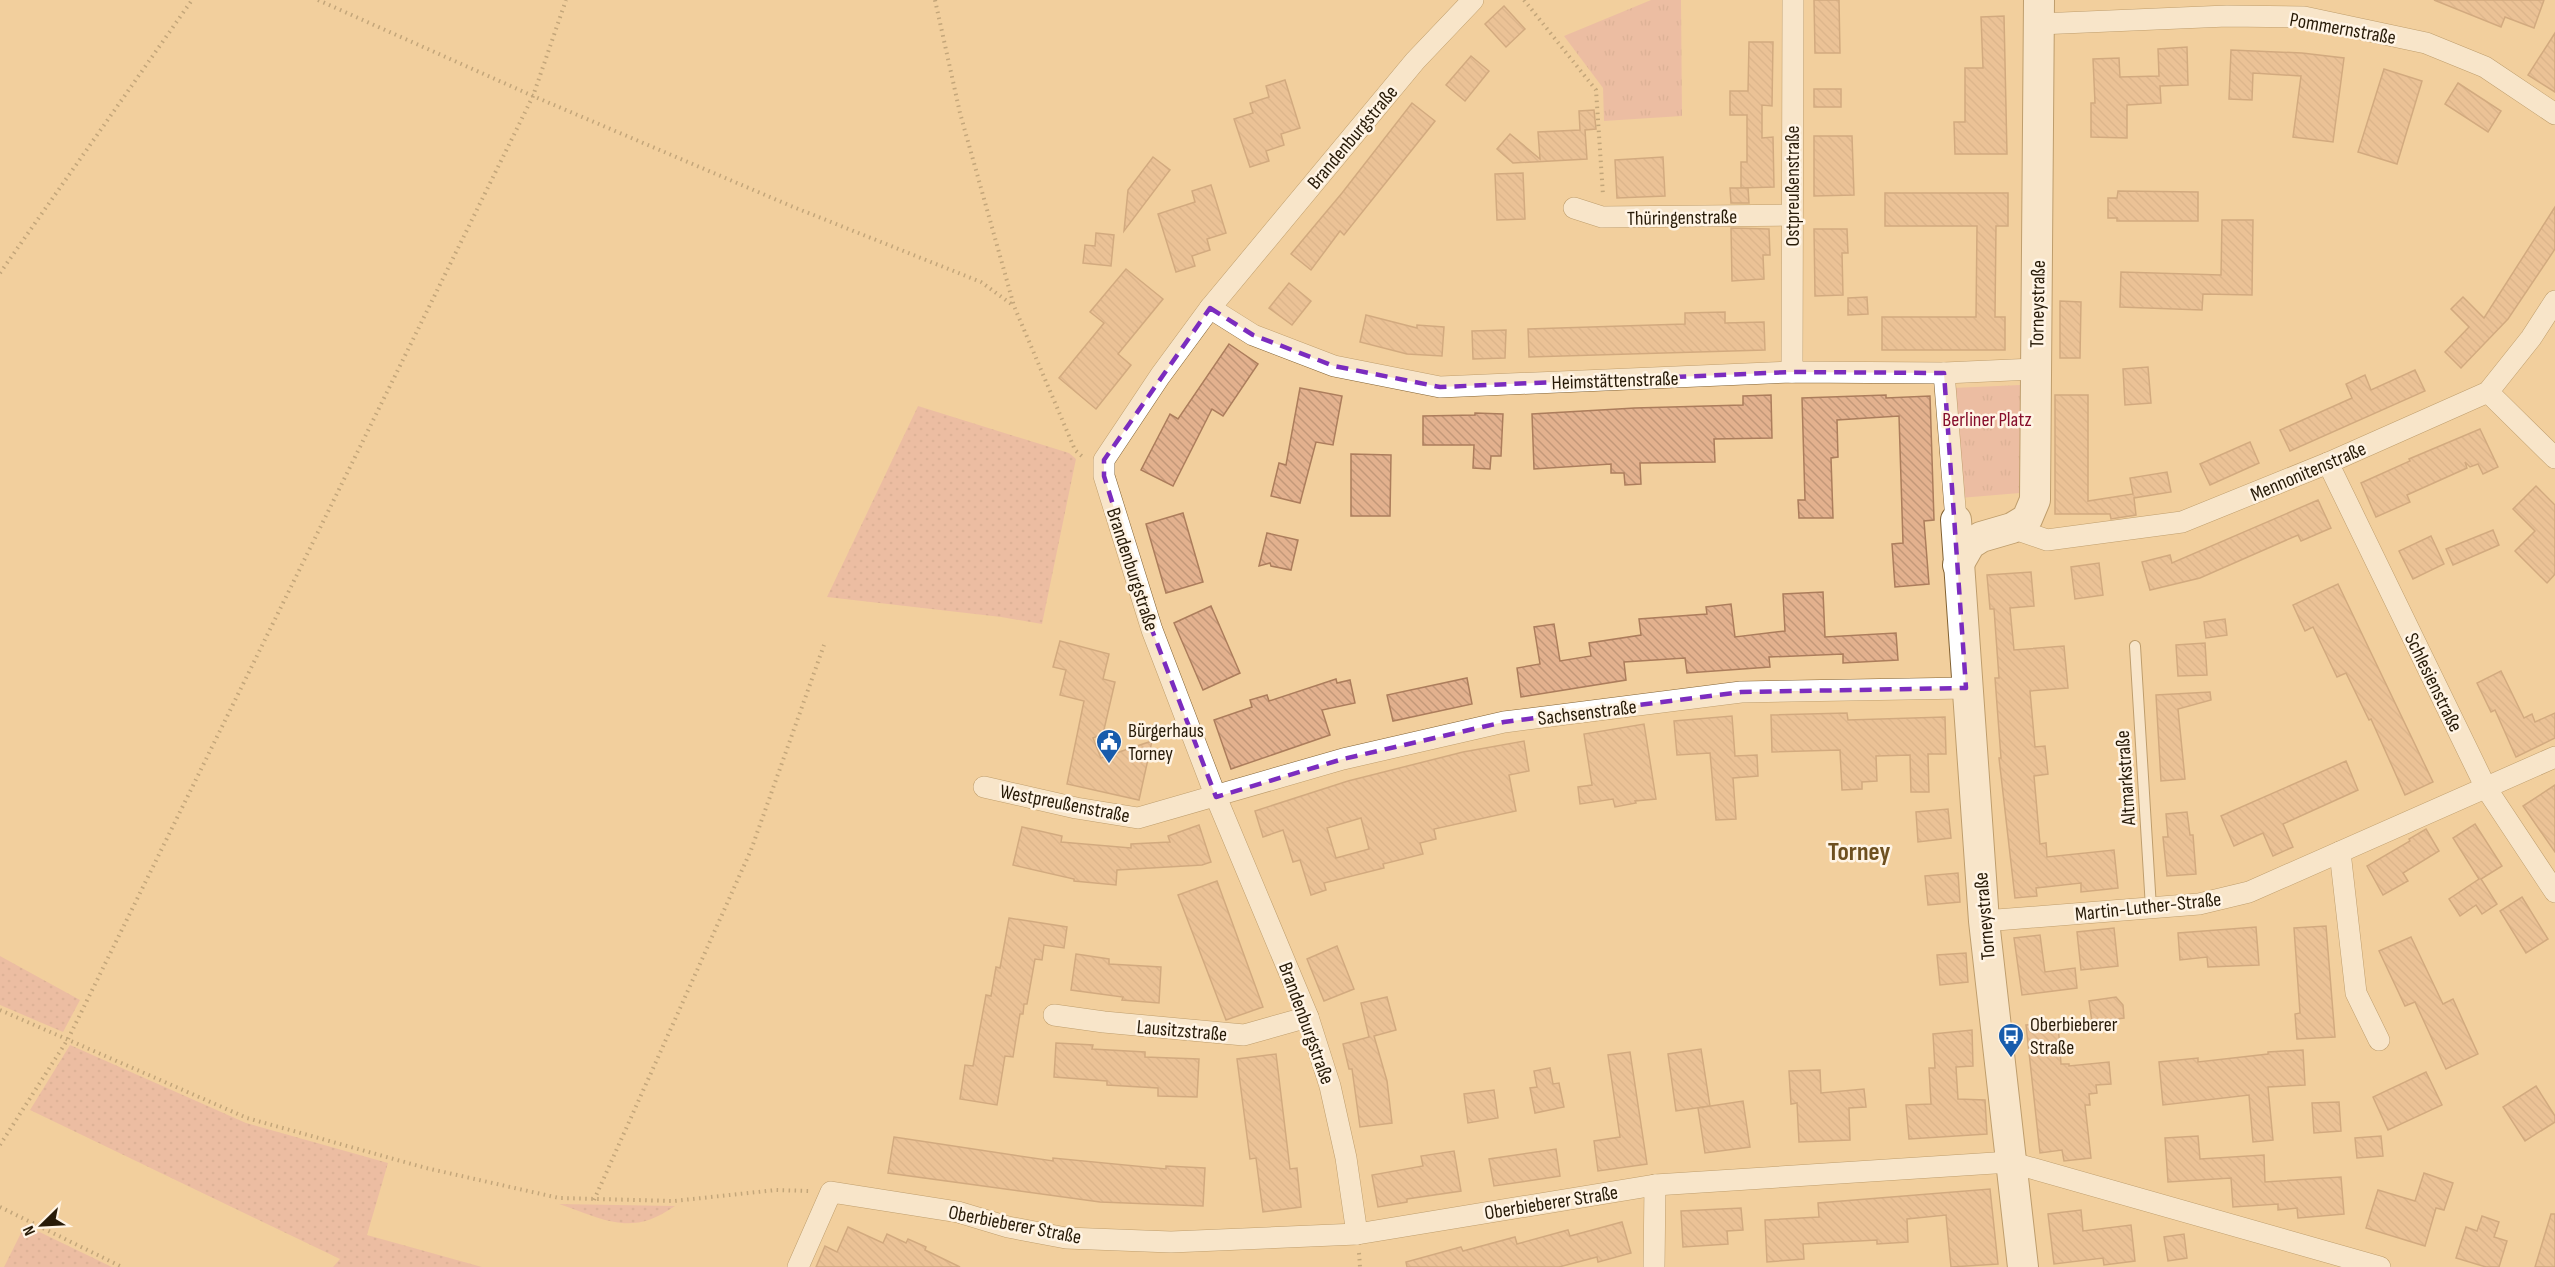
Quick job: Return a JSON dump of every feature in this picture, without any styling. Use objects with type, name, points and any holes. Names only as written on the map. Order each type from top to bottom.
[{"type":"street","name":"Brandenburgstraße","points":[[1357,1234],[1346,1158],[1330,1086],[1308,1017],[1216,797],[1152,630],[1104,476],[1104,460],[1160,376],[1210,308],[1415,61],[1473,0]]},
{"type":"street","name":"Ostpreußenstraße","points":[[1791,372],[1793,0]]},
{"type":"street","name":"Pommernstraße","points":[[2039,12],[2304,17],[2426,43],[2485,68],[2555,114]]},
{"type":"street","name":"Torneystraße","points":[[1958,565],[1970,544],[1981,537],[2012,528],[2027,519],[2035,500],[2039,12]]},
{"type":"street","name":"Thüringenstraße","points":[[1574,208],[1602,217],[1792,215]]},
{"type":"street","name":"Mennonitenstraße","points":[[2012,528],[2047,540],[2182,522],[2328,463],[2488,392],[2531,338],[2555,301]]},
{"type":"street","name":"Heimstättenstraße","points":[[1210,308],[1253,335],[1334,366],[1440,387],[1791,372],[1944,373],[2036,369]]},
{"type":"street","name":"Torneystraße","points":[[1944,373],[1984,921],[2023,1267]]},
{"type":"street","points":[[2488,392],[2555,458]]},
{"type":"street","name":"Schlesienstraße","points":[[2328,463],[2486,788],[2555,892]]},
{"type":"street","name":"Sachsenstraße","points":[[1216,797],[1343,759],[1504,722],[1741,692],[1966,688]]},
{"type":"street","name":"Martin-Luther-Straße","points":[[1984,921],[2199,904],[2249,892],[2555,757]]},
{"type":"street","name":"Westpreußenstraße","points":[[984,787],[1076,808],[1138,818],[1216,797]]},
{"type":"street","points":[[2340,852],[2356,993],[2379,1040]]},
{"type":"street","name":"Lausitzstraße","points":[[1054,1015],[1137,1026],[1244,1035],[1308,1017]]},
{"type":"street","name":"Oberbieberer Straße","points":[[831,1192],[958,1212],[1008,1227],[1066,1238],[1171,1242],[1357,1234],[1655,1185],[2010,1162],[2379,1267]]},
{"type":"street","points":[[1654,1267],[1655,1185]]},
{"type":"street","points":[[798,1267],[831,1192]]},
{"type":"lane","name":"Altmarkstraße","points":[[2135,646],[2151,908]]},
{"type":"path","points":[[0,273],[192,0]]},
{"type":"path","points":[[318,0],[533,96],[791,206],[981,282],[1014,306]]},
{"type":"path","points":[[0,1145],[68,1039],[533,96],[566,0]]},
{"type":"path","points":[[935,0],[960,113],[1014,306],[1075,450],[1104,476]]},
{"type":"path","points":[[1524,0],[1596,90],[1603,183],[1602,217]]},
{"type":"path","points":[[594,1200],[751,850],[824,645]]},
{"type":"path","points":[[0,1010],[247,1118],[426,1168],[559,1198],[674,1201],[776,1190],[831,1192]]},
{"type":"path","points":[[0,1207],[122,1267]]},
{"type":"highlighted area","points":[[1210,308],[1253,335],[1334,366],[1440,387],[1792,372],[1944,373],[1966,688],[1741,692],[1504,722],[1343,759],[1216,797],[1152,630],[1104,476],[1104,460]]},
{"type":"green space","points":[[1651,0],[1681,0],[1682,116],[1604,121],[1603,88],[1564,36]]},
{"type":"green space","name":"Berliner Platz","points":[[2020,385],[2020,493],[1960,498],[1952,388]]},
{"type":"green space","points":[[918,406],[1069,453],[1076,459],[1042,624],[1001,617],[827,597]]},
{"type":"green space","points":[[0,956],[80,1000],[63,1032],[0,1005]]},
{"type":"green space","points":[[70,1045],[246,1123],[388,1163],[367,1235],[482,1267],[333,1267],[340,1259],[30,1110]]},
{"type":"green space","points":[[559,1204],[675,1206],[645,1221],[618,1223]]},
{"type":"green space","points":[[25,1225],[112,1267],[4,1267]]},
{"type":"building","points":[[1814,0],[1839,0],[1840,53],[1815,53]]},
{"type":"building","points":[[2434,0],[2544,0],[2534,28],[2505,17],[2501,27]]},
{"type":"building","points":[[1504,6],[1525,29],[1506,47],[1485,24]]},
{"type":"building","points":[[2004,16],[2007,154],[1955,154],[1954,122],[1965,122],[1965,68],[1983,68],[1981,17]]},
{"type":"building","points":[[2555,33],[2555,92],[2528,75]]},
{"type":"building","points":[[1749,42],[1773,42],[1772,106],[1762,105],[1762,138],[1773,137],[1774,187],[1741,188],[1741,162],[1747,162],[1747,115],[1730,115],[1730,91],[1748,91]]},
{"type":"building","points":[[2187,47],[2188,85],[2160,86],[2161,103],[2127,105],[2127,138],[2091,137],[2091,103],[2095,103],[2093,59],[2119,58],[2120,77],[2159,76],[2158,49]]},
{"type":"building","points":[[2231,50],[2302,53],[2344,58],[2333,142],[2293,137],[2301,76],[2253,73],[2252,100],[2229,99]]},
{"type":"building","points":[[1471,56],[1489,71],[1465,101],[1446,85]]},
{"type":"building","points":[[2384,69],[2422,81],[2397,164],[2358,152]]},
{"type":"building","points":[[1285,80],[1300,128],[1281,134],[1284,145],[1266,151],[1269,161],[1250,167],[1234,119],[1253,113],[1250,103],[1269,97],[1266,86]]},
{"type":"building","points":[[2458,83],[2501,111],[2488,132],[2445,104]]},
{"type":"building","points":[[1814,89],[1841,89],[1841,107],[1814,107]]},
{"type":"building","points":[[1412,103],[1435,121],[1344,235],[1340,231],[1311,270],[1291,254]]},
{"type":"building","points":[[1594,110],[1596,129],[1585,130],[1587,159],[1513,163],[1497,149],[1510,134],[1540,159],[1538,132],[1580,130],[1579,111]]},
{"type":"building","points":[[1814,136],[1852,136],[1854,195],[1814,196]]},
{"type":"building","points":[[1153,157],[1170,170],[1124,231],[1128,190]]},
{"type":"building","points":[[1663,157],[1665,196],[1617,198],[1615,160]]},
{"type":"building","points":[[1523,173],[1525,219],[1497,220],[1495,174]]},
{"type":"building","points":[[1211,185],[1226,233],[1207,239],[1210,250],[1192,256],[1195,266],[1176,272],[1158,214],[1195,202],[1192,191]]},
{"type":"building","points":[[1730,188],[1748,188],[1749,203],[1731,203]]},
{"type":"building","points":[[2118,191],[2198,192],[2198,221],[2117,221],[2117,218],[2108,218],[2108,198],[2117,198]]},
{"type":"building","points":[[1885,193],[2008,193],[2008,226],[1996,226],[1995,317],[2005,317],[2005,350],[1882,350],[1882,317],[1976,317],[1977,226],[1885,226]]},
{"type":"building","points":[[2555,207],[2555,249],[2508,319],[2461,368],[2445,352],[2469,327],[2451,309],[2463,297],[2484,318]]},
{"type":"building","points":[[2222,220],[2253,220],[2252,295],[2203,294],[2202,310],[2120,307],[2121,272],[2221,275]]},
{"type":"building","points":[[1731,228],[1769,229],[1770,255],[1763,255],[1764,279],[1732,281]]},
{"type":"building","points":[[1814,229],[1847,229],[1848,253],[1842,253],[1843,295],[1815,296]]},
{"type":"building","points":[[1096,233],[1114,235],[1111,266],[1083,263],[1085,245],[1095,246]]},
{"type":"building","points":[[1126,269],[1163,299],[1118,354],[1131,365],[1096,409],[1059,378],[1104,323],[1090,312]]},
{"type":"building","points":[[1289,283],[1311,301],[1292,325],[1269,308]]},
{"type":"building","points":[[1867,297],[1868,314],[1848,315],[1848,298]]},
{"type":"building","points":[[2060,301],[2081,302],[2080,358],[2060,358]]},
{"type":"building","points":[[1725,312],[1725,323],[1764,322],[1765,350],[1529,357],[1528,329],[1685,324],[1685,313]]},
{"type":"building","points":[[1366,315],[1417,328],[1417,325],[1444,327],[1442,356],[1407,354],[1360,342]]},
{"type":"building","points":[[1506,330],[1505,358],[1473,359],[1472,331]]},
{"type":"building","points":[[1229,344],[1258,364],[1223,416],[1212,409],[1173,486],[1141,470],[1170,414],[1178,419]]},
{"type":"building","points":[[2148,367],[2151,403],[2125,405],[2123,369]]},
{"type":"building","points":[[2415,370],[2425,391],[2290,451],[2280,430],[2352,398],[2346,384],[2365,375],[2371,390]]},
{"type":"building","points":[[1300,388],[1342,396],[1333,445],[1316,442],[1300,503],[1271,496],[1279,463],[1286,465]]},
{"type":"building","points":[[1771,395],[1772,438],[1714,439],[1715,462],[1640,463],[1641,484],[1625,485],[1624,473],[1611,473],[1611,464],[1534,469],[1532,414],[1743,405],[1743,396]]},
{"type":"building","points":[[1886,395],[1886,398],[1930,396],[1934,520],[1924,521],[1929,584],[1895,587],[1892,544],[1903,543],[1899,416],[1837,420],[1838,457],[1831,458],[1833,518],[1799,518],[1798,500],[1805,500],[1802,398]]},
{"type":"building","points":[[2055,395],[2088,395],[2088,501],[2133,494],[2130,478],[2167,472],[2171,492],[2134,498],[2136,515],[2111,519],[2110,514],[2055,514]]},
{"type":"building","points":[[1475,413],[1503,414],[1501,456],[1491,456],[1490,469],[1473,468],[1474,445],[1423,445],[1423,416],[1475,415]]},
{"type":"building","points":[[2480,429],[2498,467],[2483,474],[2478,464],[2470,467],[2465,462],[2467,468],[2407,495],[2410,502],[2376,517],[2361,483],[2410,461],[2409,459]]},
{"type":"building","points":[[2250,442],[2259,463],[2210,485],[2200,464]]},
{"type":"building","points":[[1351,454],[1391,455],[1390,516],[1351,516]]},
{"type":"building","points":[[2536,486],[2555,505],[2555,574],[2547,583],[2515,551],[2535,531],[2513,509]]},
{"type":"building","points":[[2318,500],[2331,528],[2301,541],[2298,535],[2200,578],[2150,590],[2142,562],[2170,555],[2172,563]]},
{"type":"building","points":[[1183,513],[1203,582],[1166,593],[1146,524]]},
{"type":"building","points":[[2493,530],[2499,545],[2453,565],[2446,549]]},
{"type":"building","points":[[1267,533],[1298,540],[1291,570],[1271,566],[1270,563],[1259,566]]},
{"type":"building","points":[[2431,536],[2444,564],[2413,579],[2399,551]]},
{"type":"building","points":[[2099,563],[2103,595],[2075,599],[2071,567]]},
{"type":"building","points":[[2031,572],[2034,606],[2010,608],[2014,650],[2064,646],[2068,688],[2030,691],[2035,747],[2045,746],[2048,774],[2034,776],[2040,844],[2046,843],[2047,857],[2114,850],[2118,888],[2081,892],[2081,883],[2036,888],[2037,896],[2015,898],[1999,758],[2001,758],[1995,678],[1999,678],[1994,609],[1990,609],[1987,575]]},
{"type":"building","points":[[2338,584],[2433,782],[2405,795],[2371,719],[2369,720],[2346,673],[2337,677],[2313,627],[2305,631],[2293,605]]},
{"type":"building","points":[[1823,592],[1825,637],[1896,633],[1898,660],[1843,663],[1843,654],[1769,657],[1770,667],[1687,673],[1685,658],[1624,662],[1626,680],[1521,697],[1517,668],[1540,664],[1534,627],[1554,624],[1560,661],[1591,656],[1589,643],[1641,635],[1639,619],[1707,614],[1706,607],[1731,604],[1735,637],[1785,631],[1783,594]]},
{"type":"building","points":[[1211,606],[1240,673],[1203,690],[1174,623]]},
{"type":"building","points":[[2225,619],[2227,635],[2206,638],[2204,622]]},
{"type":"building","points":[[1060,641],[1109,654],[1103,679],[1115,682],[1103,734],[1093,738],[1101,758],[1152,741],[1139,800],[1067,784],[1084,701],[1060,695],[1066,670],[1053,667]]},
{"type":"building","points":[[2205,643],[2207,675],[2178,676],[2176,645]]},
{"type":"building","points":[[2501,671],[2524,718],[2532,714],[2535,722],[2555,713],[2555,738],[2516,757],[2495,710],[2491,712],[2477,683]]},
{"type":"building","points":[[1467,678],[1472,704],[1393,721],[1387,695]]},
{"type":"building","points":[[1336,679],[1337,683],[1350,680],[1355,703],[1322,710],[1330,735],[1231,769],[1214,720],[1252,707],[1250,700],[1267,695],[1269,701]]},
{"type":"building","points":[[2210,692],[2211,700],[2178,709],[2185,779],[2161,781],[2156,695]]},
{"type":"building","points":[[1847,713],[1848,720],[1945,717],[1946,754],[1928,754],[1929,792],[1911,792],[1910,755],[1876,756],[1877,781],[1862,782],[1862,789],[1842,790],[1840,750],[1772,752],[1771,715]]},
{"type":"building","points":[[1732,716],[1735,756],[1757,755],[1758,776],[1733,778],[1736,819],[1716,820],[1710,753],[1677,755],[1674,721]]},
{"type":"building","points":[[1644,724],[1656,799],[1635,801],[1636,803],[1615,807],[1613,799],[1580,804],[1578,787],[1592,785],[1584,734]]},
{"type":"building","points":[[1524,741],[1529,771],[1509,775],[1516,811],[1434,829],[1436,839],[1420,843],[1423,854],[1383,864],[1384,868],[1324,883],[1326,890],[1311,895],[1300,860],[1293,862],[1283,830],[1263,837],[1255,811],[1348,781],[1463,752]],"holes":[[[1361,818],[1369,849],[1336,858],[1327,828]]]},
{"type":"building","points":[[2346,761],[2358,790],[2283,824],[2293,847],[2273,856],[2263,833],[2234,846],[2221,816]]},
{"type":"building","points":[[2555,785],[2555,852],[2523,806]]},
{"type":"building","points":[[1948,809],[1951,838],[1918,842],[1916,812]]},
{"type":"building","points":[[2187,812],[2190,835],[2193,835],[2196,874],[2167,876],[2163,837],[2168,837],[2166,814]]},
{"type":"building","points":[[2475,824],[2502,866],[2481,879],[2497,904],[2482,914],[2476,905],[2460,916],[2449,899],[2479,879],[2453,838]]},
{"type":"building","points":[[1199,825],[1211,862],[1202,865],[1117,870],[1116,885],[1074,881],[1074,879],[1013,865],[1022,827],[1062,836],[1061,842],[1131,848],[1131,844],[1170,842],[1168,836]]},
{"type":"building","points":[[2426,829],[2439,851],[2403,873],[2408,881],[2383,895],[2367,866]]},
{"type":"building","points":[[1958,873],[1960,902],[1928,905],[1925,876]]},
{"type":"building","points":[[1217,881],[1263,1007],[1226,1020],[1178,895]]},
{"type":"building","points":[[2522,897],[2548,939],[2526,953],[2500,911]]},
{"type":"building","points":[[1009,918],[1067,927],[1064,948],[1044,945],[1042,960],[1035,959],[1027,1004],[1024,1004],[1023,1014],[1020,1014],[1013,1057],[1005,1056],[997,1105],[960,1099],[965,1065],[973,1066],[986,995],[991,996],[996,967],[1000,968]]},
{"type":"building","points":[[2326,926],[2335,1037],[2297,1039],[2295,1014],[2300,1013],[2294,928]]},
{"type":"building","points":[[2256,927],[2259,965],[2208,967],[2207,957],[2180,960],[2178,933]]},
{"type":"building","points":[[2114,928],[2118,966],[2081,970],[2077,932]]},
{"type":"building","points":[[2040,935],[2045,972],[2075,968],[2077,988],[2022,995],[2014,938]]},
{"type":"building","points":[[2411,937],[2443,1004],[2453,999],[2478,1054],[2446,1069],[2415,1002],[2405,1006],[2379,951]]},
{"type":"building","points":[[1337,946],[1354,989],[1324,1001],[1307,959]]},
{"type":"building","points":[[1966,953],[1968,982],[1940,985],[1937,955]]},
{"type":"building","points":[[1076,954],[1109,959],[1109,964],[1161,967],[1159,1003],[1122,1000],[1123,997],[1071,990]]},
{"type":"building","points":[[1387,997],[1396,1030],[1374,1036],[1387,1081],[1392,1123],[1360,1127],[1352,1069],[1349,1069],[1343,1044],[1369,1037],[1361,1003]]},
{"type":"building","points":[[2116,997],[2123,1005],[2124,1018],[2092,1022],[2089,1001]]},
{"type":"building","points":[[2058,1023],[2061,1064],[2069,1064],[2069,1066],[2109,1062],[2111,1084],[2096,1085],[2097,1093],[2089,1094],[2090,1105],[2085,1105],[2091,1158],[2064,1161],[2062,1150],[2040,1153],[2026,1025]]},
{"type":"building","points":[[1972,1030],[1973,1066],[1956,1067],[1958,1099],[1985,1100],[1987,1134],[1909,1139],[1906,1105],[1931,1104],[1929,1068],[1935,1068],[1933,1034]]},
{"type":"building","points":[[1056,1043],[1093,1045],[1092,1049],[1145,1052],[1145,1057],[1199,1059],[1197,1097],[1158,1096],[1158,1088],[1107,1085],[1107,1081],[1054,1077]]},
{"type":"building","points":[[1701,1049],[1710,1106],[1676,1111],[1668,1054]]},
{"type":"building","points":[[2303,1050],[2305,1085],[2268,1087],[2273,1140],[2253,1142],[2249,1095],[2163,1105],[2159,1062],[2198,1058],[2198,1062],[2268,1054],[2268,1052]]},
{"type":"building","points":[[1630,1052],[1647,1164],[1598,1171],[1594,1141],[1620,1137],[1608,1055]]},
{"type":"building","points":[[1276,1054],[1290,1169],[1297,1168],[1301,1207],[1263,1212],[1256,1158],[1250,1159],[1237,1059]]},
{"type":"building","points":[[1550,1068],[1553,1084],[1559,1083],[1564,1107],[1535,1113],[1530,1088],[1537,1087],[1534,1071]]},
{"type":"building","points":[[1820,1070],[1821,1093],[1864,1089],[1866,1107],[1849,1108],[1850,1140],[1799,1142],[1797,1103],[1791,1104],[1789,1071]]},
{"type":"building","points":[[2426,1072],[2442,1105],[2388,1130],[2373,1097]]},
{"type":"building","points":[[2536,1086],[2555,1116],[2555,1122],[2525,1141],[2503,1107]]},
{"type":"building","points":[[1494,1090],[1498,1118],[1468,1123],[1464,1094]]},
{"type":"building","points":[[1743,1101],[1750,1147],[1705,1153],[1698,1108]]},
{"type":"building","points":[[2339,1102],[2341,1131],[2314,1133],[2312,1103]]},
{"type":"building","points":[[2198,1136],[2200,1159],[2264,1155],[2265,1182],[2341,1177],[2344,1214],[2298,1218],[2297,1208],[2278,1210],[2278,1204],[2233,1207],[2231,1178],[2168,1182],[2165,1138]]},
{"type":"building","points":[[2381,1136],[2383,1156],[2357,1158],[2355,1138]]},
{"type":"building","points":[[894,1137],[1053,1161],[1053,1158],[1166,1169],[1166,1166],[1205,1168],[1203,1206],[1100,1202],[888,1173]]},
{"type":"building","points":[[1556,1149],[1560,1176],[1494,1186],[1489,1159]]},
{"type":"building","points":[[1454,1151],[1461,1191],[1407,1199],[1407,1202],[1378,1207],[1372,1175],[1423,1166],[1421,1156]]},
{"type":"building","points":[[2424,1173],[2453,1183],[2444,1210],[2436,1208],[2425,1246],[2366,1228],[2378,1190],[2415,1201]]},
{"type":"building","points":[[1990,1189],[1998,1264],[1951,1267],[1946,1215],[1907,1219],[1908,1242],[1877,1244],[1877,1240],[1803,1244],[1804,1259],[1767,1262],[1765,1220],[1819,1217],[1818,1203]]},
{"type":"building","points":[[1741,1208],[1743,1230],[1727,1231],[1728,1244],[1683,1247],[1681,1211]]},
{"type":"building","points":[[2081,1210],[2083,1231],[2131,1225],[2135,1261],[2104,1265],[2103,1258],[2054,1264],[2048,1214]]},
{"type":"building","points":[[2551,1214],[2555,1214],[2555,1267],[2535,1267]]},
{"type":"building","points":[[2482,1216],[2499,1222],[2494,1237],[2507,1241],[2499,1267],[2486,1267],[2456,1258],[2466,1227],[2477,1231]]},
{"type":"building","points":[[1622,1222],[1631,1253],[1598,1262],[1597,1257],[1559,1267],[1407,1267],[1406,1262],[1461,1247],[1463,1251],[1515,1237],[1517,1244],[1568,1230],[1570,1236]]},
{"type":"building","points":[[848,1227],[883,1243],[887,1234],[906,1243],[908,1239],[960,1267],[816,1267],[825,1246],[837,1252]]},
{"type":"building","points":[[2184,1234],[2187,1258],[2168,1261],[2164,1237]]},
{"type":"place","name":"Bürgerhaus Torney","points":[[1109,765]]},
{"type":"place","name":"Oberbieberer Straße","points":[[2011,1059]]},
{"type":"district","name":"Torney","points":[[1859,851]]}]
